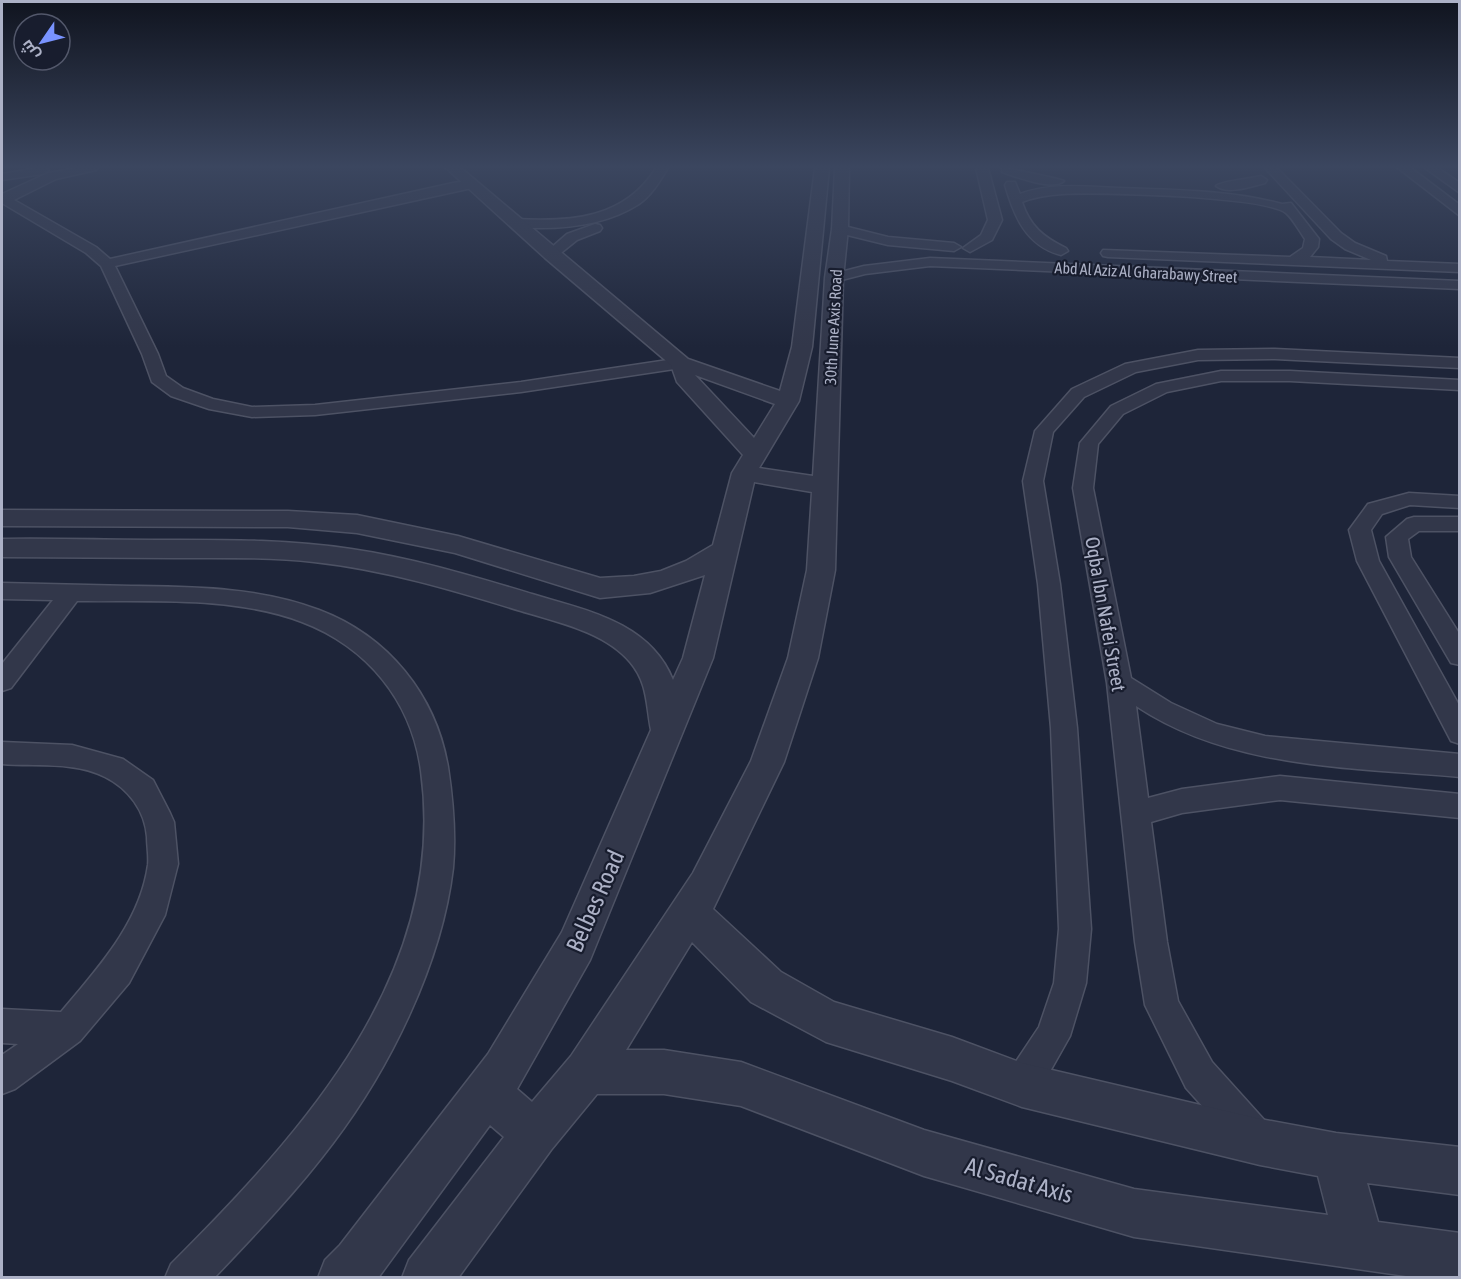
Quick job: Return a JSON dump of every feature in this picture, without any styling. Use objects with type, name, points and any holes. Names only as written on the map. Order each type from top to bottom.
[{"type":"street","points":[[53,228],[91,250],[107,264],[150,354],[158,378],[177,392],[209,404],[252,412],[315,410],[521,387],[681,363]]},
{"type":"street","points":[[107,264],[270,228]]},
{"type":"street","points":[[521,228],[681,363],[788,401]]},
{"type":"street","points":[[551,254],[572,237],[595,228]]},
{"type":"street","name":"30th June Axis Road","points":[[750,464],[788,401],[802,346],[815,228]]},
{"type":"street","points":[[970,248],[990,233],[992,228]]},
{"type":"street","name":"Abd Al Aziz Al Gharabawy Street","points":[[1023,228],[1025,234],[1066,252],[1027,250]]},
{"type":"street","points":[[1294,261],[1307,254],[1313,244],[1310,234],[1305,228]]},
{"type":"street","points":[[1327,228],[1350,246],[1403,266]]},
{"type":"street","points":[[840,229],[902,243],[993,249]]},
{"type":"street","name":"30th June Axis Road","points":[[825,486],[834,278],[840,229]]},
{"type":"street","points":[[990,233],[1005,235]]},
{"type":"street","points":[[1313,244],[1334,248],[1350,246]]},
{"type":"street","name":"Abd Al Aziz Al Gharabawy Street","points":[[1096,253],[1460,268]]},
{"type":"street","name":"Abd Al Aziz Al Gharabawy Street","points":[[834,278],[896,264],[930,262],[1460,285]]},
{"type":"street","points":[[1022,1085],[1053,1036],[1070,983],[1075,929],[1064,728],[1049,584],[1033,481],[1044,431],[1078,393],[1131,368],[1198,355],[1275,354],[1460,363]]},
{"type":"street","points":[[427,1278],[535,1134],[587,1071],[690,913],[706,886],[767,762],[803,658],[821,570],[825,486],[750,464],[685,377],[681,363]]},
{"type":"street","name":"Oqba Ibn Nafei Street","points":[[1260,1142],[1199,1075],[1162,1005],[1151,942],[1120,683],[1083,488],[1089,443],[1117,410],[1162,388],[1221,376],[1290,376],[1460,385]]},
{"type":"street","name":"Belbes Road","points":[[343,1278],[358,1263],[487,1093],[535,1020],[576,946],[698,658],[724,550],[750,464]]},
{"type":"street","points":[[1460,502],[1409,499],[1398,502],[1375,509],[1360,530],[1368,561],[1460,733]]},
{"type":"street","points":[[2,518],[288,519],[357,524],[458,544],[600,588],[648,585],[670,580],[691,572],[724,550]]},
{"type":"street","points":[[1460,524],[1414,525],[1396,537],[1400,557],[1460,656]]},
{"type":"street","points":[[2,548],[279,550],[410,568],[463,582],[598,626],[624,638],[644,656],[659,678],[667,704],[668,732]]},
{"type":"street","points":[[2,591],[191,595],[262,603],[311,616],[354,638],[390,667],[417,705],[434,753],[439,810],[437,877],[418,952],[381,1036],[324,1126],[244,1219],[185,1278]]},
{"type":"street","points":[[2,681],[71,593]]},
{"type":"street","points":[[1120,683],[1162,710],[1212,733],[1265,747],[1460,766]]},
{"type":"street","points":[[2,753],[72,756],[113,767],[143,789],[160,822],[163,864],[149,915],[117,971],[68,1029],[2,1076]]},
{"type":"street","points":[[1135,814],[1182,801],[1280,788],[1460,806]]},
{"type":"street","points":[[690,913],[766,987],[826,1021],[952,1059],[1022,1085],[1260,1142],[1336,1156],[1460,1171]]},
{"type":"street","points":[[2,1026],[68,1029]]},
{"type":"street","name":"Al Sadat Axis","points":[[587,1071],[664,1072],[741,1084],[924,1153],[1134,1213],[1460,1258]]},
{"type":"street","points":[[487,1093],[535,1134]]},
{"type":"street","points":[[1336,1156],[1360,1244]]}]
